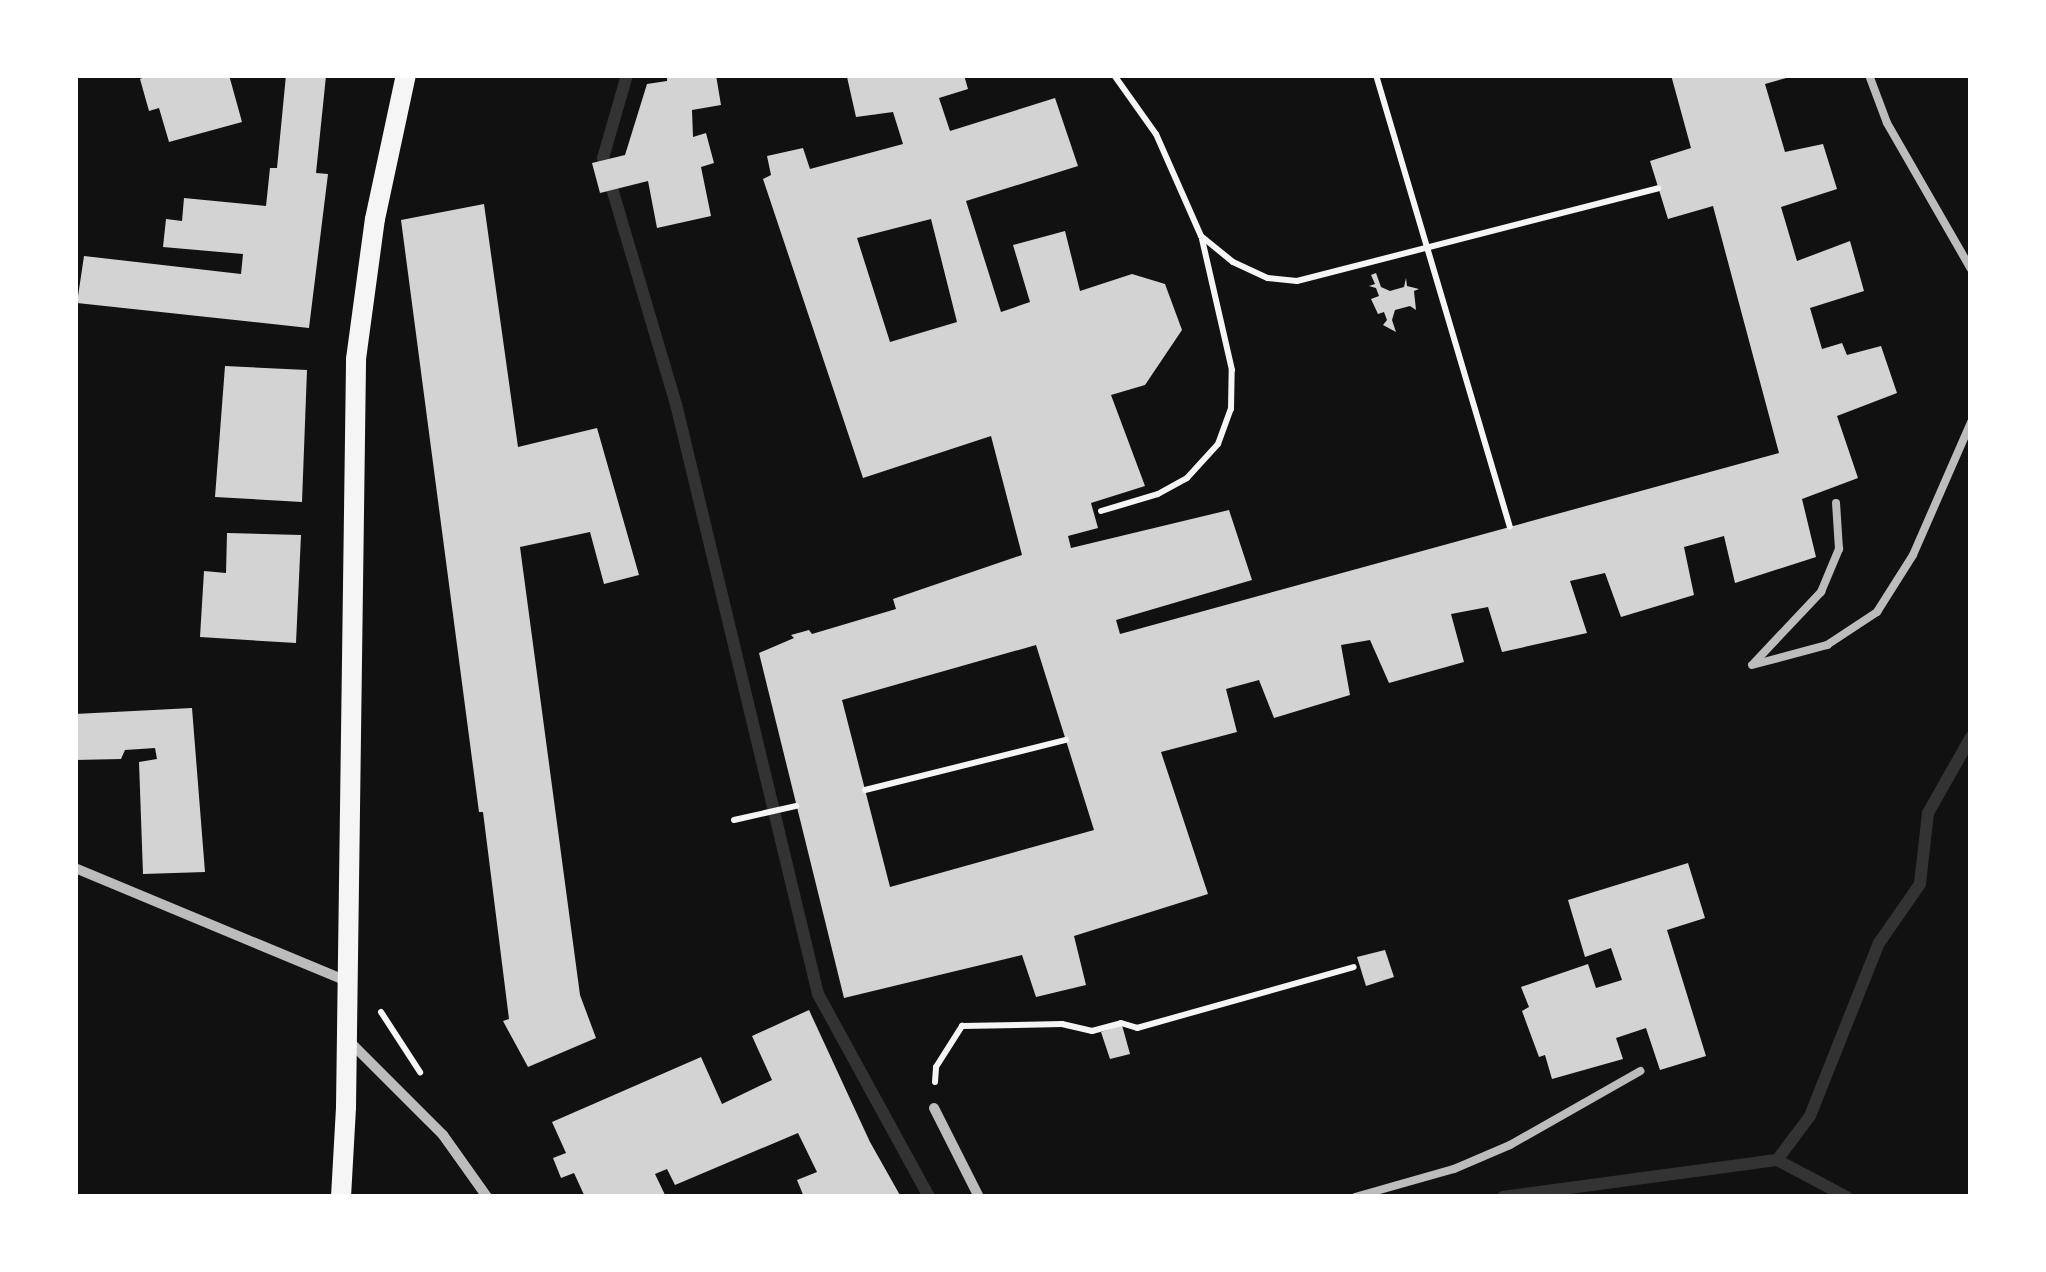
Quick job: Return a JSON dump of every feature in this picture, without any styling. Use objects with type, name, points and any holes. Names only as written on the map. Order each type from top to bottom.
[{"type":"main road","points":[[341,1197],[347,1039],[356,359],[375,219],[406,75]]},
{"type":"street","points":[[75,868],[346,982]]},
{"type":"street","points":[[347,1039],[443,1135],[481,1194]]},
{"type":"street","points":[[934,1108],[978,1197]]},
{"type":"lane","points":[[1869,75],[1896,140],[1971,269]]},
{"type":"lane","points":[[1836,503],[1838,550],[1821,592],[1752,665],[1827,645],[1876,612],[1913,556],[1971,422]]},
{"type":"lane","points":[[1355,1197],[1454,1169],[1510,1145],[1640,1071]]},
{"type":"path","points":[[1102,511],[1158,494],[1187,478],[1218,444],[1230,409],[1232,370],[1201,236],[1156,134],[1114,75]]},
{"type":"path","points":[[1376,75],[1510,527]]},
{"type":"path","points":[[1201,236],[1233,262],[1268,278],[1298,280],[1658,188]]},
{"type":"path","points":[[865,790],[1066,740]]},
{"type":"path","points":[[734,820],[796,806]]},
{"type":"path","points":[[934,1108],[936,1067],[962,1026],[1062,1024],[1092,1031],[1121,1023],[1137,1028],[1354,966]]},
{"type":"building","points":[[149,75],[229,75],[242,122],[169,142],[159,108],[149,111],[140,79]]},
{"type":"building","points":[[286,75],[326,76],[316,173],[328,174],[309,328],[77,303],[84,256],[241,274],[243,254],[163,247],[166,219],[182,221],[184,198],[266,206],[270,168],[277,168]]},
{"type":"building","points":[[667,75],[716,75],[721,105],[692,110],[693,137],[706,133],[714,163],[701,167],[711,216],[657,228],[648,181],[600,193],[592,163],[625,155],[647,84],[667,81]]},
{"type":"building","points":[[964,75],[968,89],[939,98],[950,131],[1055,98],[1078,166],[966,201],[1001,312],[1030,302],[1013,245],[1065,231],[1080,291],[1132,274],[1165,284],[1182,330],[1145,385],[1111,395],[1145,486],[1091,503],[1098,528],[1068,536],[1071,548],[1229,510],[1252,580],[1116,620],[1120,634],[1779,453],[1713,206],[1668,219],[1650,161],[1691,148],[1671,75],[1797,75],[1765,84],[1785,152],[1823,144],[1837,189],[1781,207],[1797,261],[1850,241],[1864,291],[1810,308],[1822,349],[1842,343],[1847,355],[1881,346],[1897,393],[1837,416],[1858,478],[1802,499],[1816,557],[1735,583],[1724,536],[1684,547],[1694,595],[1621,617],[1605,573],[1570,581],[1587,633],[1502,652],[1488,607],[1451,614],[1464,662],[1389,683],[1370,640],[1341,645],[1350,695],[1274,718],[1259,680],[1226,689],[1237,732],[1161,752],[1208,894],[1074,936],[1086,985],[1036,997],[1022,955],[844,998],[759,653],[794,638],[791,635],[809,630],[812,634],[896,609],[893,599],[1022,555],[991,436],[863,478],[763,179],[771,175],[767,156],[803,148],[810,169],[903,144],[893,112],[856,117],[847,77]],"holes":[[[931,219],[957,322],[890,342],[857,238]],[[1036,645],[1094,830],[890,887],[842,700]]]},
{"type":"building","points":[[484,204],[518,447],[597,428],[639,575],[604,584],[590,532],[520,547],[580,995],[596,1038],[528,1067],[503,1021],[509,1019],[483,812],[479,812],[401,220]]},
{"type":"building","points":[[1376,273],[1381,287],[1390,291],[1404,287],[1406,278],[1407,286],[1419,289],[1414,291],[1416,310],[1410,306],[1395,310],[1392,320],[1396,332],[1383,325],[1387,320],[1384,312],[1378,314],[1371,299],[1379,296],[1376,288],[1369,286],[1375,284],[1371,275]]},
{"type":"building","points":[[225,366],[307,370],[302,502],[215,497]]},
{"type":"building","points":[[227,533],[301,535],[296,643],[200,637],[204,571],[226,573]]},
{"type":"building","points":[[192,708],[205,872],[143,874],[139,762],[157,759],[155,748],[125,750],[121,759],[75,760],[75,714]]},
{"type":"building","points":[[1688,863],[1705,918],[1667,930],[1706,1056],[1660,1070],[1646,1028],[1616,1038],[1623,1059],[1552,1079],[1545,1055],[1539,1057],[1522,1011],[1529,1007],[1521,987],[1588,964],[1596,988],[1622,980],[1611,948],[1585,957],[1568,900]]},
{"type":"building","points":[[1385,950],[1394,977],[1366,986],[1357,957]]},
{"type":"building","points":[[809,1010],[870,1142],[901,1197],[804,1197],[797,1180],[817,1172],[798,1133],[675,1185],[667,1169],[655,1174],[666,1197],[585,1197],[574,1173],[561,1178],[553,1158],[566,1153],[552,1122],[701,1057],[722,1104],[772,1080],[752,1036]]},
{"type":"building","points":[[1122,1025],[1130,1054],[1110,1059],[1101,1032]]},
{"type":"waterway","points":[[627,75],[603,158],[676,404],[818,994],[929,1197]]},
{"type":"waterway","points":[[1777,1160],[1810,1116],[1879,943],[1920,884],[1928,813],[1971,737]]},
{"type":"waterway","points":[[1503,1197],[1777,1160],[1847,1197]]}]
